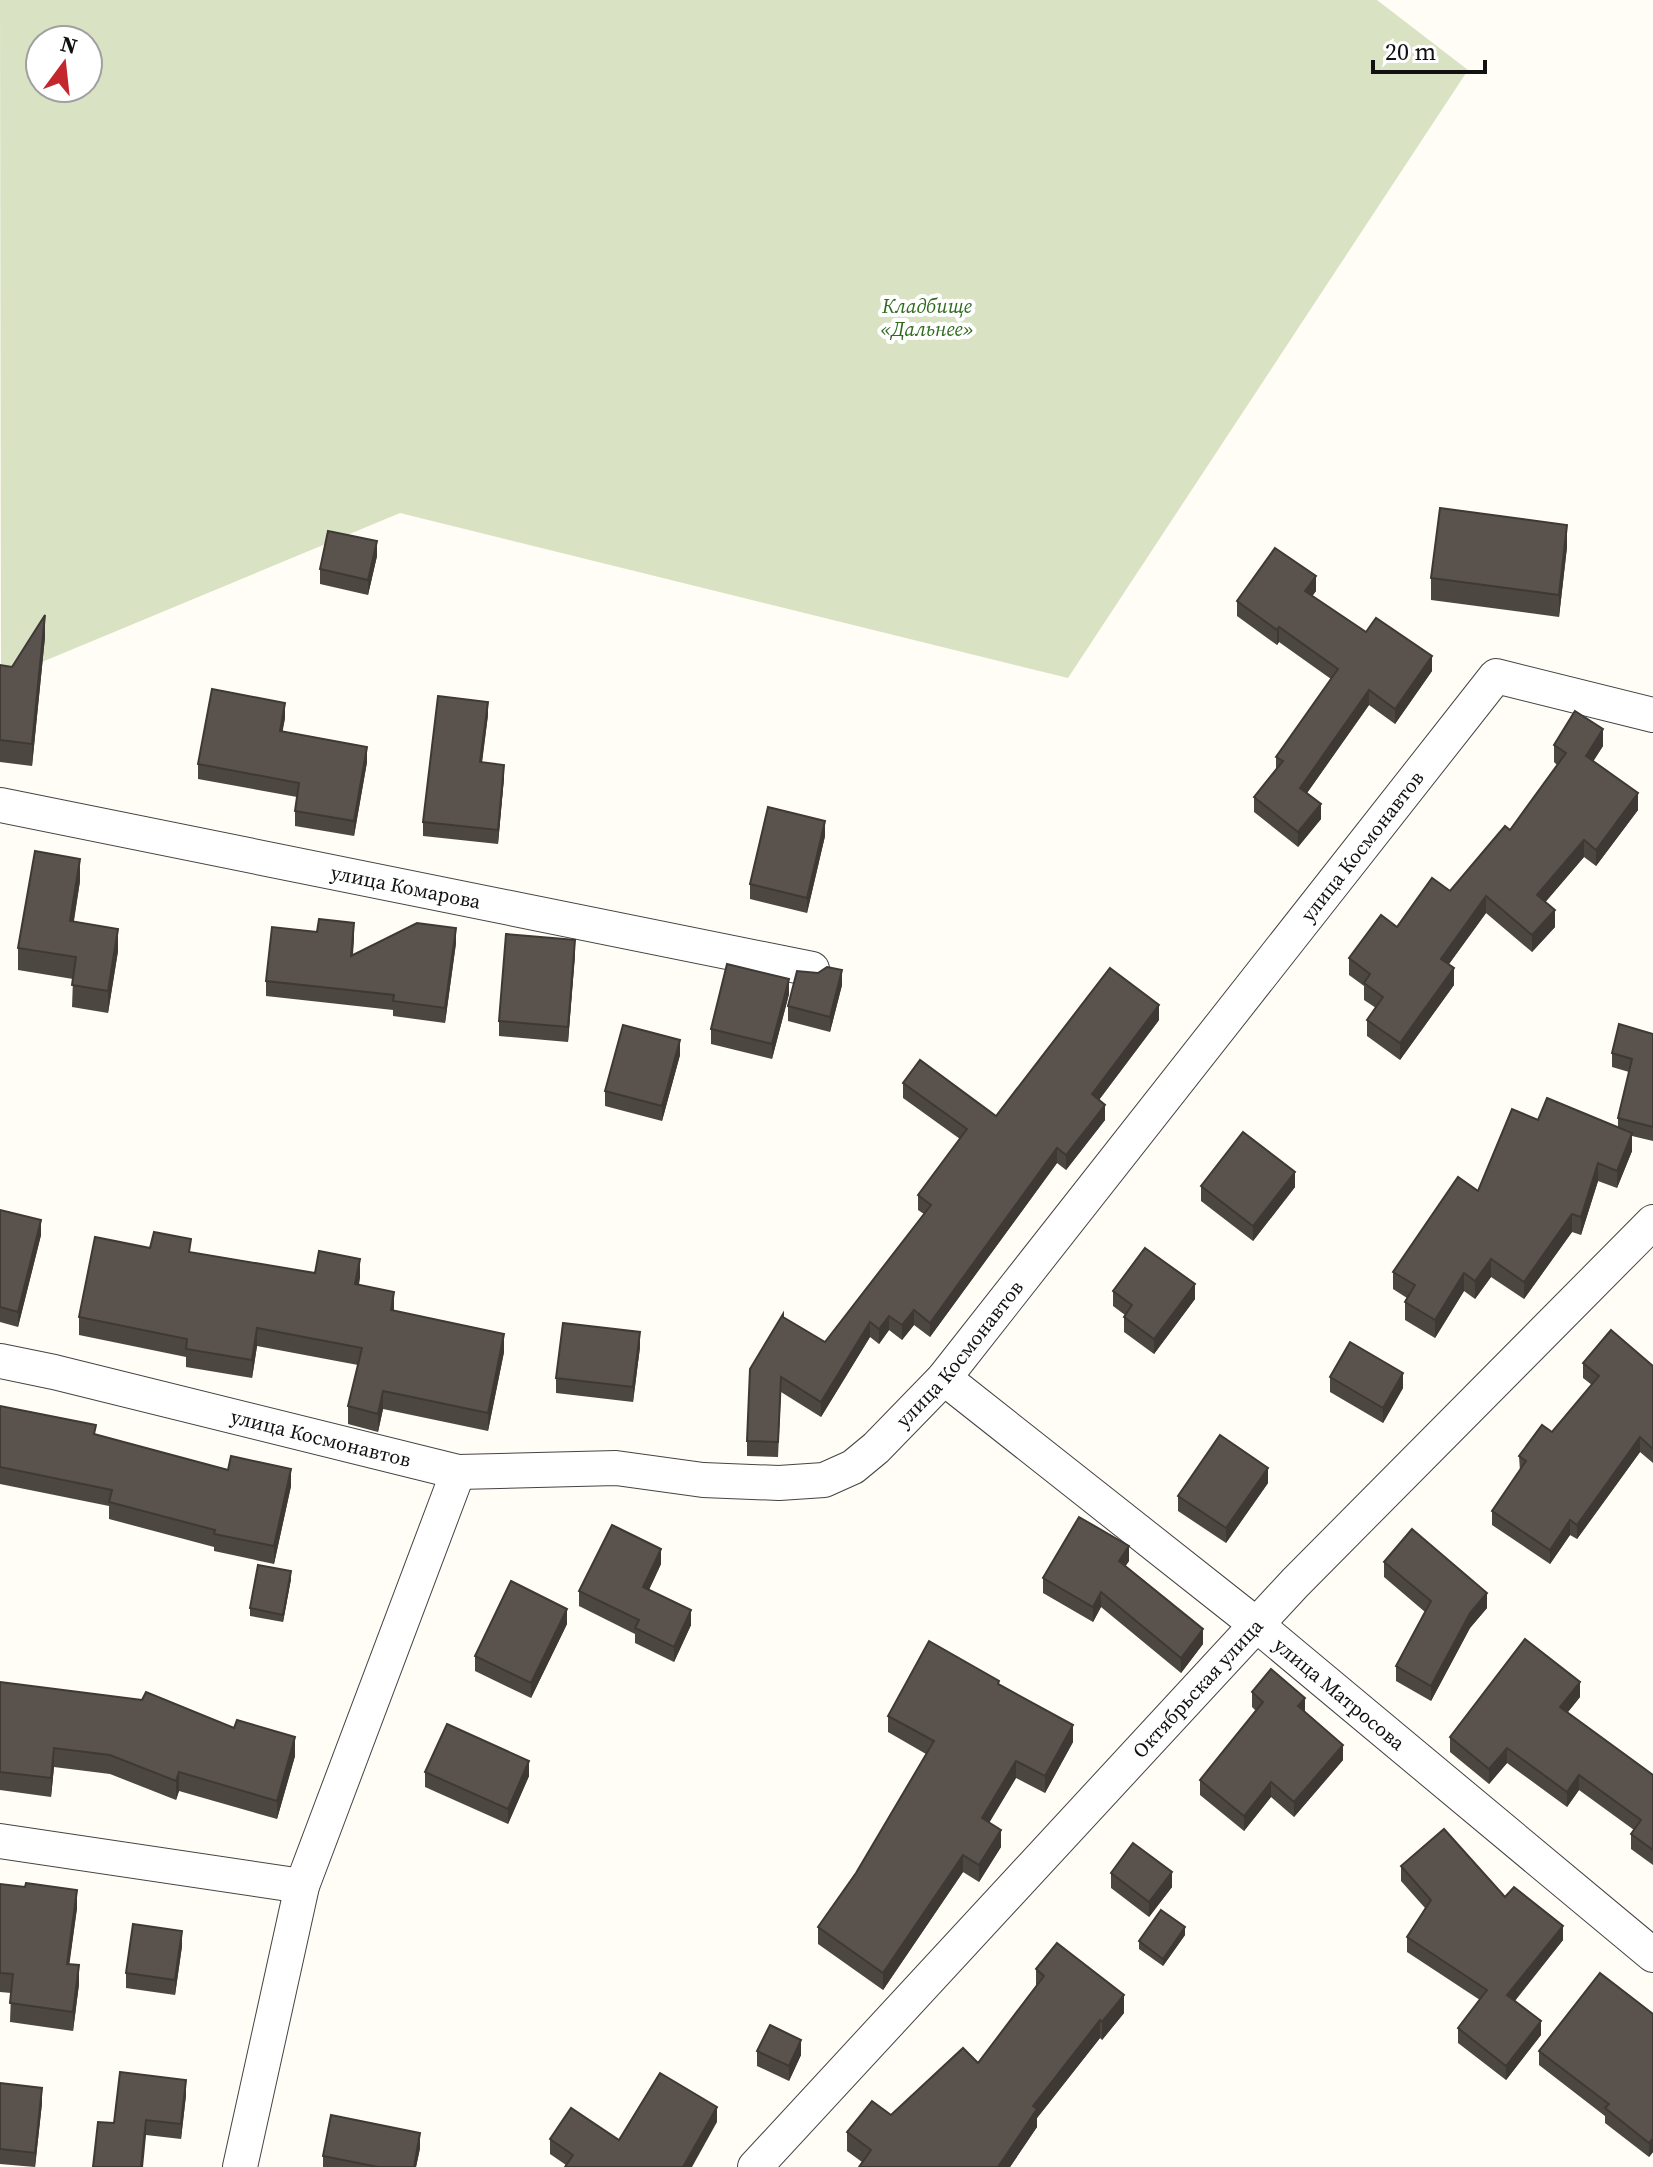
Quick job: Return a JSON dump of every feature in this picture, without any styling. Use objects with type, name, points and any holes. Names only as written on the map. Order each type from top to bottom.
[{"type":"street","name":"улица Космонавтов","points":[[0,1361],[458,1472],[616,1468],[703,1480],[779,1483],[824,1480],[853,1467],[876,1448],[944,1378],[1496,676],[1653,715]]},
{"type":"street","name":"улица Комарова","points":[[0,805],[812,969]]},
{"type":"street","name":"Октябрьская улица","points":[[755,2167],[1295,1583],[1653,1222]]},
{"type":"street","name":"улица Матросова","points":[[944,1378],[1258,1626],[1653,1955]]},
{"type":"street","points":[[240,2167],[302,1886],[458,1472]]},
{"type":"street","points":[[0,1841],[302,1886]]},
{"type":"green space","name":"Кладбище «Дальнее»","points":[[0,0],[1377,0],[1468,70],[1068,678],[400,513],[1,679]]},
{"type":"building","points":[[1440,508],[1567,525],[1559,595],[1431,578]]},
{"type":"building","points":[[328,531],[377,541],[368,580],[320,569]]},
{"type":"building","points":[[1275,548],[1316,576],[1305,591],[1366,632],[1376,618],[1432,656],[1395,709],[1369,690],[1300,788],[1321,804],[1298,832],[1254,797],[1283,761],[1276,757],[1338,669],[1237,601]]},
{"type":"building","points":[[45,615],[32,744],[0,740],[0,665],[12,667]]},
{"type":"building","points":[[212,689],[285,703],[280,731],[367,747],[354,821],[295,811],[299,783],[198,764]]},
{"type":"building","points":[[438,696],[488,702],[480,762],[504,765],[498,830],[423,822]]},
{"type":"building","points":[[1575,711],[1603,729],[1586,756],[1638,793],[1596,850],[1584,840],[1537,895],[1555,910],[1532,935],[1486,896],[1441,959],[1454,968],[1400,1043],[1367,1020],[1383,997],[1364,983],[1370,974],[1349,958],[1381,915],[1397,927],[1432,878],[1450,891],[1505,826],[1510,830],[1566,753],[1554,745]]},
{"type":"building","points":[[768,807],[825,821],[807,898],[750,884]]},
{"type":"building","points":[[35,851],[80,859],[70,921],[118,929],[108,991],[72,985],[76,957],[18,948]]},
{"type":"building","points":[[319,919],[354,923],[351,956],[417,923],[456,928],[445,1008],[393,1001],[394,995],[266,981],[272,927],[317,932]]},
{"type":"building","points":[[506,934],[575,940],[568,1027],[499,1021]]},
{"type":"building","points":[[727,964],[789,979],[772,1044],[711,1029]]},
{"type":"building","points":[[827,967],[842,970],[830,1017],[788,1006],[797,971],[818,973]]},
{"type":"building","points":[[1110,968],[1159,1005],[1092,1094],[1105,1105],[1066,1155],[1057,1148],[930,1323],[914,1310],[902,1325],[889,1316],[879,1329],[870,1322],[821,1402],[781,1377],[778,1442],[747,1441],[750,1369],[783,1314],[783,1317],[825,1342],[931,1205],[918,1195],[967,1129],[903,1083],[920,1060],[996,1116]]},
{"type":"building","points":[[1619,1024],[1653,1034],[1653,1127],[1618,1118],[1632,1059],[1612,1053]]},
{"type":"building","points":[[623,1025],[680,1040],[662,1106],[605,1091]]},
{"type":"building","points":[[1547,1098],[1632,1133],[1617,1171],[1598,1163],[1581,1217],[1572,1214],[1524,1282],[1491,1259],[1475,1281],[1464,1273],[1435,1320],[1405,1302],[1415,1285],[1393,1272],[1458,1177],[1478,1191],[1512,1109],[1538,1120]]},
{"type":"building","points":[[1243,1132],[1295,1172],[1253,1226],[1201,1186]]},
{"type":"building","points":[[0,1210],[41,1220],[18,1312],[0,1307]]},
{"type":"building","points":[[154,1232],[191,1239],[189,1252],[315,1273],[319,1251],[360,1259],[355,1284],[394,1292],[391,1310],[504,1334],[488,1413],[383,1391],[378,1414],[348,1406],[362,1348],[257,1328],[252,1360],[186,1349],[187,1339],[79,1317],[95,1237],[150,1248]]},
{"type":"building","points":[[1145,1248],[1195,1284],[1154,1339],[1124,1317],[1132,1305],[1113,1291]]},
{"type":"building","points":[[563,1323],[640,1332],[633,1387],[556,1378]]},
{"type":"building","points":[[1611,1330],[1653,1366],[1653,1449],[1640,1437],[1577,1525],[1570,1520],[1550,1550],[1492,1511],[1526,1461],[1519,1456],[1542,1425],[1552,1432],[1599,1376],[1583,1363]]},
{"type":"building","points":[[1350,1342],[1403,1373],[1383,1408],[1330,1377]]},
{"type":"building","points":[[0,1406],[96,1425],[94,1434],[228,1470],[231,1456],[291,1469],[274,1546],[214,1534],[215,1530],[109,1502],[112,1490],[0,1467]]},
{"type":"building","points":[[1220,1435],[1268,1468],[1226,1528],[1178,1496]]},
{"type":"building","points":[[1079,1517],[1129,1546],[1119,1561],[1203,1629],[1181,1658],[1101,1592],[1093,1607],[1043,1578]]},
{"type":"building","points":[[612,1525],[661,1549],[643,1587],[691,1610],[674,1647],[635,1628],[639,1620],[579,1591]]},
{"type":"building","points":[[1412,1529],[1487,1593],[1470,1613],[1431,1686],[1396,1666],[1431,1601],[1384,1562]]},
{"type":"building","points":[[258,1565],[291,1571],[283,1615],[250,1608]]},
{"type":"building","points":[[511,1581],[567,1609],[531,1683],[475,1656]]},
{"type":"building","points":[[1525,1639],[1580,1682],[1560,1707],[1653,1775],[1653,1850],[1631,1834],[1641,1820],[1579,1775],[1567,1792],[1507,1748],[1489,1769],[1450,1737]]},
{"type":"building","points":[[929,1641],[1073,1725],[1045,1776],[1016,1761],[982,1818],[1001,1830],[979,1865],[963,1855],[883,1973],[818,1927],[856,1873],[934,1741],[888,1716]]},
{"type":"building","points":[[1271,1669],[1305,1698],[1298,1706],[1343,1745],[1294,1802],[1271,1782],[1244,1816],[1200,1780],[1263,1702],[1252,1692]]},
{"type":"building","points":[[0,1682],[142,1700],[146,1692],[234,1728],[237,1720],[295,1737],[277,1801],[179,1772],[176,1781],[110,1755],[54,1748],[51,1778],[0,1772]]},
{"type":"building","points":[[447,1724],[529,1761],[508,1809],[425,1772]]},
{"type":"building","points":[[1444,1829],[1505,1897],[1514,1887],[1563,1926],[1507,1995],[1541,2021],[1506,2066],[1458,2028],[1487,1990],[1407,1937],[1431,1900],[1401,1866]]},
{"type":"building","points":[[1133,1843],[1172,1872],[1149,1902],[1111,1873]]},
{"type":"building","points":[[26,1883],[77,1890],[67,1964],[79,1965],[73,2012],[10,2003],[13,1974],[0,1973],[0,1884],[25,1887]]},
{"type":"building","points":[[1161,1910],[1185,1927],[1163,1959],[1139,1941]]},
{"type":"building","points":[[133,1924],[182,1931],[175,1980],[126,1973]]},
{"type":"building","points":[[1057,1943],[1124,1995],[1102,2022],[1100,2020],[1033,2106],[1037,2109],[998,2167],[859,2167],[871,2150],[847,2132],[872,2101],[891,2115],[963,2048],[978,2063],[1044,1976],[1036,1969]]},
{"type":"building","points":[[1600,1973],[1653,2014],[1653,2138],[1649,2143],[1605,2108],[1609,2104],[1539,2051]]},
{"type":"building","points":[[770,2025],[801,2040],[789,2066],[757,2051]]},
{"type":"building","points":[[120,2072],[186,2080],[181,2124],[146,2120],[141,2167],[93,2167],[98,2122],[114,2123]]},
{"type":"building","points":[[660,2073],[717,2107],[683,2167],[565,2167],[573,2155],[550,2139],[571,2108],[619,2140]]},
{"type":"building","points":[[0,2083],[42,2088],[35,2153],[0,2149]]},
{"type":"building","points":[[331,2115],[420,2133],[414,2167],[378,2167],[323,2156]]}]
